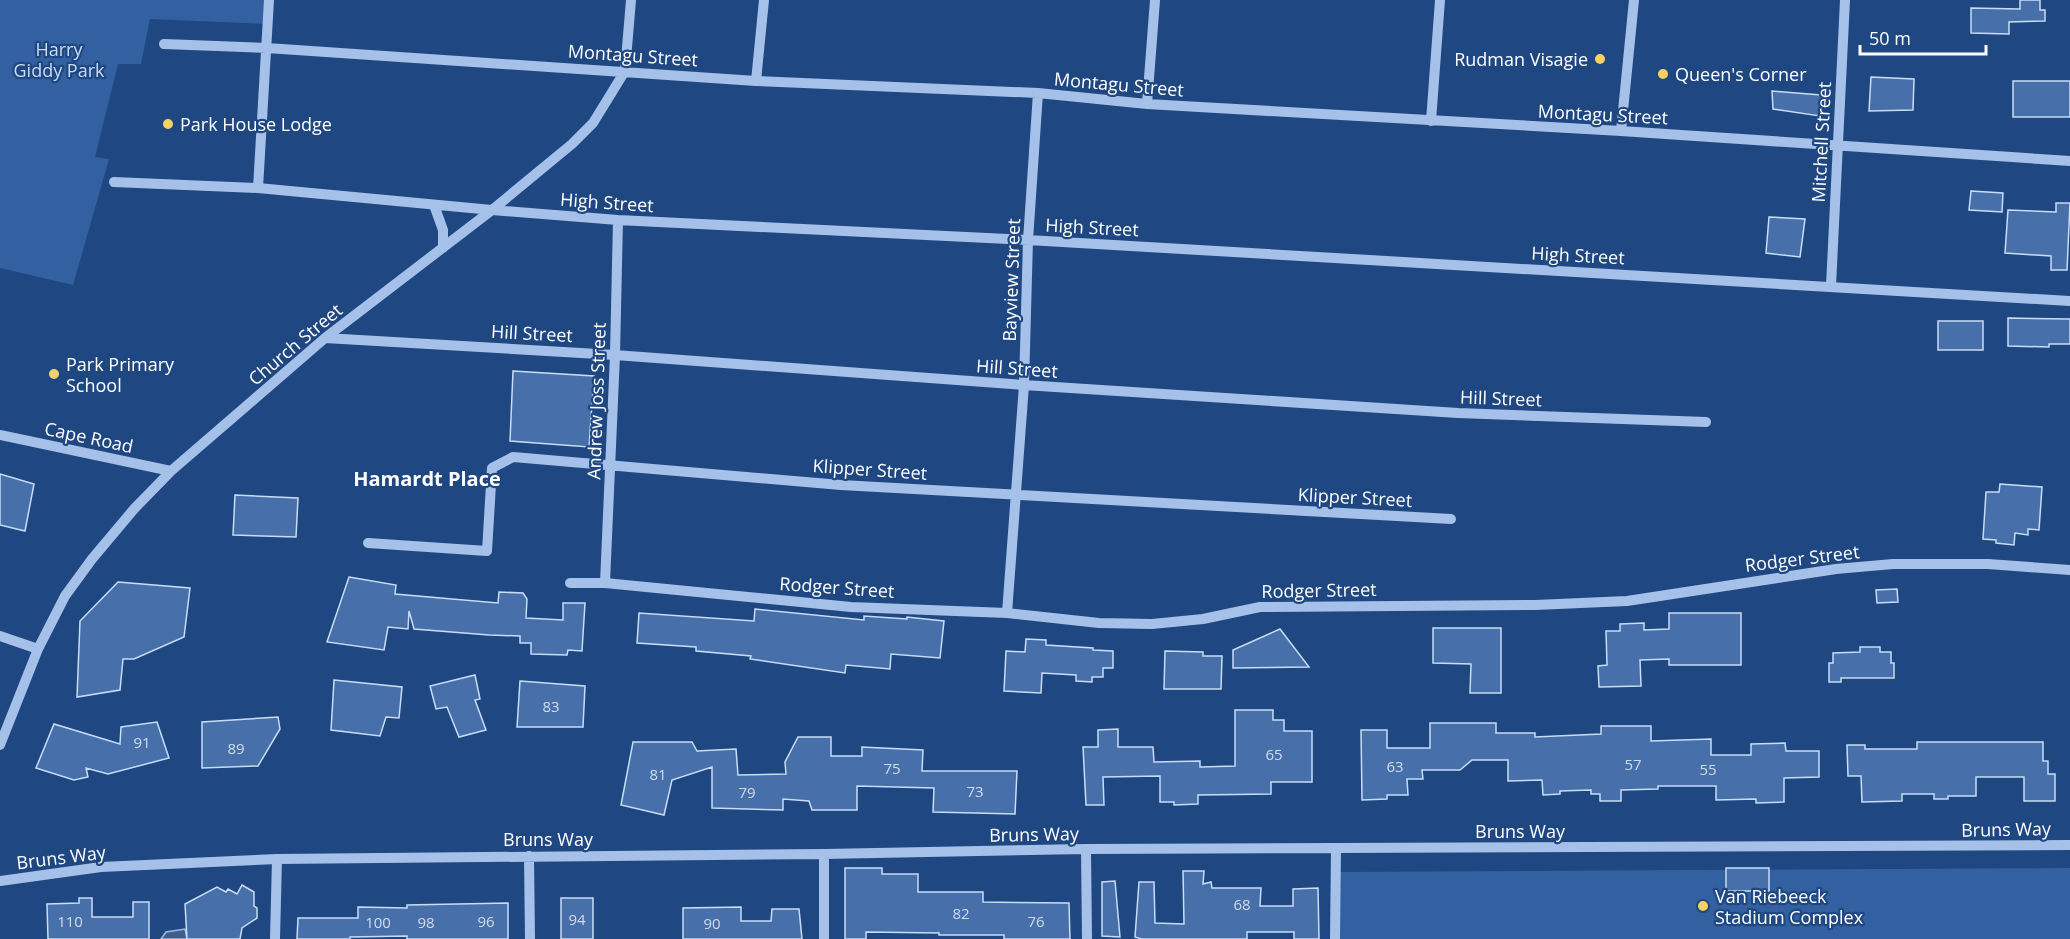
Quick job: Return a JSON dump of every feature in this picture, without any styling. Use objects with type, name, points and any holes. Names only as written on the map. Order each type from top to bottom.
[{"type":"street","points":[[258,188],[269,0]]},
{"type":"street","name":"Church Street","points":[[0,745],[38,649],[65,596],[92,559],[134,509],[171,471],[325,338],[492,210],[593,123],[625,71],[631,0]]},
{"type":"street","points":[[756,81],[764,0]]},
{"type":"street","points":[[1147,105],[1155,0]]},
{"type":"street","points":[[1431,121],[1440,0]]},
{"type":"street","points":[[1621,131],[1635,0]]},
{"type":"street","name":"Mitchell Street","points":[[1831,286],[1845,0]]},
{"type":"street","name":"Montagu Street","points":[[164,44],[267,48],[756,81],[1038,93],[1147,105],[1621,131],[2070,161]]},
{"type":"street","name":"Bayview Street","points":[[1007,613],[1024,386],[1028,240],[1038,93]]},
{"type":"street","name":"High Street","points":[[114,182],[258,188],[618,220],[1028,240],[2070,301]]},
{"type":"street","points":[[434,205],[442,230],[443,248]]},
{"type":"street","name":"Andrew Joss Street","points":[[605,583],[615,355],[618,220]]},
{"type":"street","name":"Hill Street","points":[[325,338],[615,355],[1024,386],[1458,413],[1706,422]]},
{"type":"street","name":"Cape Road","points":[[0,435],[171,471]]},
{"type":"street","name":"Klipper Street","points":[[368,543],[487,551],[492,468],[513,457],[841,485],[1451,519]]},
{"type":"street","name":"Rodger Street","points":[[570,583],[605,583],[851,607],[1007,613],[1099,623],[1152,624],[1203,619],[1260,606],[1535,605],[1628,601],[1836,569],[1893,564],[1988,564],[2070,570]]},
{"type":"street","points":[[0,636],[38,649]]},
{"type":"street","name":"Bruns Way","points":[[0,881],[101,867],[276,859],[1086,849],[2070,845]]},
{"type":"street","points":[[1335,939],[1336,848]]},
{"type":"street","points":[[1086,849],[1088,939]]},
{"type":"street","points":[[824,854],[824,939]]},
{"type":"street","points":[[529,856],[530,939]]},
{"type":"street","points":[[275,939],[276,859]]},
{"type":"green space","name":"Harry Giddy Park","points":[[0,0],[265,0],[265,24],[150,19],[141,64],[118,64],[95,157],[109,159],[73,285],[0,268]]},
{"type":"green space","name":"Van Riebeeck Stadium Complex","points":[[2070,868],[2070,939],[1337,939],[1336,872]]},
{"type":"shaded area","points":[[185,929],[187,939],[161,939],[166,932]]},
{"type":"building","points":[[2020,0],[2040,0],[2040,10],[2045,10],[2045,21],[2009,22],[2009,34],[1971,33],[1971,8],[2020,9]]},
{"type":"building","points":[[1871,77],[1914,79],[1913,110],[1869,111]]},
{"type":"building","points":[[2013,81],[2070,81],[2070,117],[2013,117]]},
{"type":"building","points":[[1772,91],[1821,95],[1820,116],[1773,109]]},
{"type":"building","points":[[1971,191],[2003,193],[2002,212],[1969,210]]},
{"type":"building","points":[[2056,203],[2070,203],[2067,270],[2051,270],[2051,256],[2005,253],[2008,210],[2056,212]]},
{"type":"building","points":[[1769,217],[1805,219],[1800,257],[1766,253]]},
{"type":"building","points":[[2008,318],[2070,319],[2070,344],[2049,344],[2049,347],[2008,346]]},
{"type":"building","points":[[1938,321],[1983,321],[1983,350],[1938,350]]},
{"type":"building","points":[[513,371],[594,376],[589,447],[510,441]]},
{"type":"building","points":[[0,474],[34,484],[25,531],[0,525]]},
{"type":"building","points":[[2000,484],[2042,487],[2039,530],[2028,529],[2028,535],[2015,533],[2014,545],[1983,539],[1986,492],[1999,492]]},
{"type":"building","points":[[235,495],[298,498],[296,537],[233,535]]},
{"type":"building","points":[[349,577],[396,585],[395,594],[498,603],[499,592],[523,593],[527,599],[526,618],[563,620],[563,603],[585,603],[582,651],[568,650],[567,655],[531,654],[531,643],[520,643],[520,636],[414,629],[409,611],[408,629],[388,627],[384,650],[327,642]]},
{"type":"building","points":[[118,582],[190,588],[184,637],[134,659],[123,659],[120,690],[77,697],[80,621]]},
{"type":"building","points":[[1897,589],[1898,602],[1877,603],[1876,590]]},
{"type":"building","points":[[755,609],[864,620],[864,616],[944,621],[940,658],[891,654],[890,669],[846,665],[845,673],[750,659],[751,656],[696,651],[696,647],[637,643],[639,613],[754,621]]},
{"type":"building","points":[[1669,613],[1741,613],[1741,665],[1669,665],[1669,659],[1640,660],[1641,686],[1599,687],[1598,666],[1607,665],[1606,631],[1620,631],[1620,624],[1644,623],[1644,630],[1669,629]]},
{"type":"building","points":[[1433,628],[1501,628],[1501,693],[1470,693],[1471,664],[1433,663]]},
{"type":"building","points":[[1280,629],[1309,667],[1233,668],[1233,650]]},
{"type":"building","points":[[1026,639],[1046,640],[1046,645],[1113,651],[1113,668],[1103,668],[1103,677],[1092,677],[1092,682],[1076,681],[1076,675],[1042,673],[1041,693],[1004,691],[1006,651],[1025,652]]},
{"type":"building","points":[[1860,647],[1880,647],[1880,652],[1891,652],[1894,678],[1841,678],[1841,682],[1829,682],[1829,663],[1833,663],[1833,653],[1860,652]]},
{"type":"building","points":[[1165,651],[1203,652],[1203,656],[1222,656],[1221,689],[1164,689]]},
{"type":"building","points":[[475,675],[480,699],[475,700],[486,730],[459,737],[447,707],[436,709],[430,686]]},
{"type":"building","points":[[334,680],[402,687],[399,718],[386,717],[380,736],[331,730]]},
{"type":"building","points":[[520,681],[585,686],[583,727],[517,727]]},
{"type":"building","points":[[1235,710],[1273,710],[1273,720],[1284,720],[1284,731],[1312,731],[1312,782],[1271,782],[1271,794],[1198,795],[1198,804],[1174,805],[1174,802],[1160,802],[1160,776],[1103,777],[1104,805],[1086,805],[1083,747],[1098,747],[1098,730],[1118,729],[1118,747],[1153,747],[1154,762],[1200,761],[1200,767],[1235,766]]},
{"type":"building","points":[[278,717],[280,729],[258,766],[202,768],[202,722]]},
{"type":"building","points":[[157,722],[169,758],[108,774],[86,768],[88,777],[74,780],[36,768],[54,724],[120,744],[121,727]]},
{"type":"building","points":[[1430,723],[1496,723],[1496,733],[1535,733],[1535,737],[1601,734],[1601,726],[1651,726],[1651,741],[1711,739],[1711,755],[1751,755],[1751,744],[1785,743],[1786,751],[1819,751],[1819,777],[1784,778],[1784,802],[1756,803],[1756,799],[1716,800],[1716,786],[1658,786],[1658,789],[1621,790],[1621,801],[1600,801],[1600,794],[1591,794],[1591,790],[1560,791],[1560,794],[1543,795],[1542,780],[1508,781],[1508,760],[1472,760],[1460,770],[1422,770],[1423,779],[1407,779],[1408,795],[1387,795],[1387,799],[1362,800],[1361,730],[1387,730],[1387,748],[1430,748]]},
{"type":"building","points":[[798,737],[831,737],[831,756],[862,756],[862,747],[923,750],[922,771],[1017,771],[1015,814],[933,812],[934,788],[857,786],[857,810],[812,810],[809,801],[783,799],[783,810],[712,808],[712,767],[672,780],[664,815],[621,805],[633,742],[692,742],[697,751],[736,749],[738,775],[786,774],[785,762]]},
{"type":"building","points":[[1917,742],[2043,742],[2043,761],[2048,761],[2048,774],[2055,774],[2055,801],[2024,801],[2024,777],[1976,777],[1976,796],[1948,796],[1948,799],[1934,799],[1934,794],[1902,794],[1902,801],[1862,802],[1861,776],[1848,776],[1847,745],[1865,745],[1865,749],[1917,749]]},
{"type":"building","points":[[845,868],[882,868],[882,874],[918,874],[918,892],[983,892],[983,902],[1069,903],[1070,939],[1004,939],[1004,935],[866,932],[866,939],[845,939]]},
{"type":"building","points":[[1726,868],[1769,868],[1769,891],[1726,891]]},
{"type":"building","points":[[1183,871],[1204,871],[1203,884],[1211,882],[1212,888],[1261,888],[1260,906],[1293,906],[1293,889],[1318,888],[1319,939],[1294,939],[1294,932],[1247,932],[1247,939],[1141,939],[1135,937],[1139,882],[1154,882],[1155,923],[1184,924]]},
{"type":"building","points":[[1115,881],[1120,937],[1102,936],[1102,882]]},
{"type":"building","points":[[242,885],[254,892],[257,918],[242,928],[240,939],[187,939],[185,904],[217,887],[237,894]]},
{"type":"building","points":[[79,898],[92,898],[92,917],[133,917],[133,902],[149,902],[149,939],[48,939],[47,904],[79,903]]},
{"type":"building","points":[[561,898],[593,898],[593,939],[561,939]]},
{"type":"building","points":[[508,903],[508,939],[407,939],[407,936],[297,939],[298,918],[358,918],[358,907],[407,908],[407,905]]},
{"type":"building","points":[[741,907],[741,921],[771,921],[772,909],[799,909],[802,939],[683,939],[683,908]]},
{"type":"place","name":"Rudman Visagie","points":[[1600,59]]},
{"type":"place","name":"Queen's Corner","points":[[1663,74]]},
{"type":"place","name":"Park House Lodge","points":[[168,124]]},
{"type":"place","name":"Park Primary School","points":[[54,374]]},
{"type":"place","name":"Van Riebeeck Stadium Complex","points":[[1703,906]]},
{"type":"district","name":"Hamardt Place","points":[[427,478]]}]
